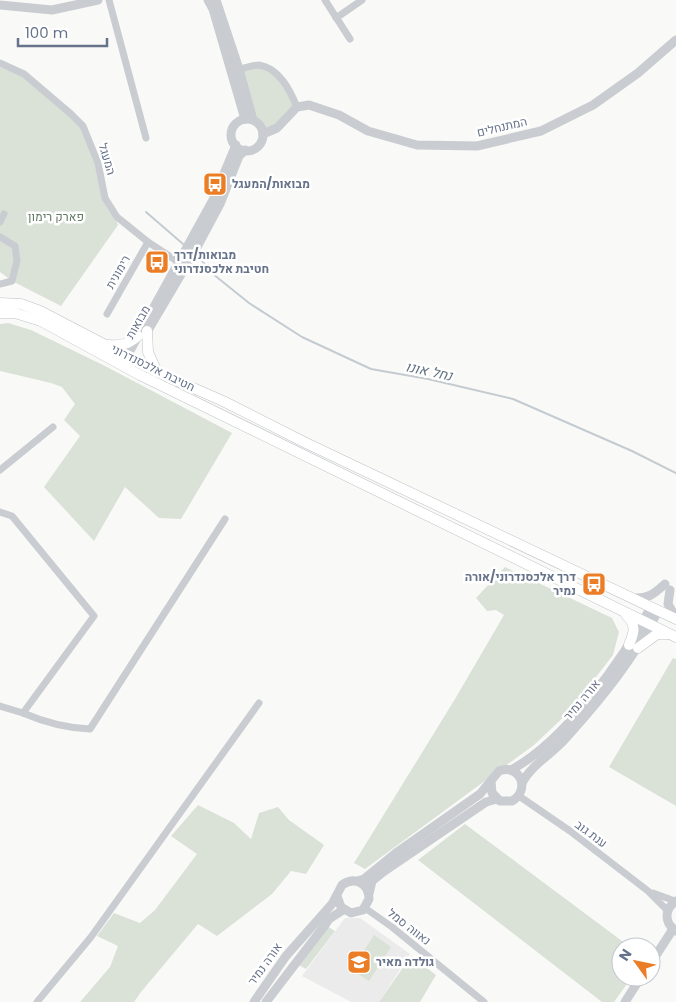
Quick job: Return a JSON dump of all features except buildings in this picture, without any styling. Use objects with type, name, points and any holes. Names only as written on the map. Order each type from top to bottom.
[{"type":"main road","name":"חטיבת אלכסנדרוני","points":[[0,303],[31,306],[105,345],[128,361],[222,401],[676,619]]},
{"type":"main road","name":"חטיבת אלכסנדרוני","points":[[0,314],[15,313],[41,321],[128,361],[298,453],[673,635]]},
{"type":"main road","points":[[147,331],[148,352],[157,372]]},
{"type":"main road","points":[[105,345],[125,345],[138,336]]},
{"type":"main road","points":[[624,612],[634,625],[633,646]]},
{"type":"main road","points":[[633,646],[656,634],[673,635]]},
{"type":"street","points":[[0,5],[52,10],[98,0]]},
{"type":"street","points":[[109,0],[146,138]]},
{"type":"street","points":[[208,0],[213,9],[249,119],[261,127],[263,134],[261,143],[258,146],[254,149],[245,150],[236,145],[232,132],[236,123],[249,119]]},
{"type":"street","points":[[216,0],[239,69],[249,119]]},
{"type":"street","points":[[325,0],[350,39]]},
{"type":"street","points":[[336,18],[362,0]]},
{"type":"street","name":"המתנחלים","points":[[297,107],[316,106],[340,115],[368,131],[417,145],[477,146],[541,130],[593,105],[638,73],[676,40]]},
{"type":"street","name":"המעגל","points":[[0,63],[24,74],[84,126],[98,163],[105,198],[117,217],[148,242],[182,264]]},
{"type":"street","points":[[239,69],[258,65],[273,71],[290,90],[297,107],[276,128],[263,134]]},
{"type":"street","name":"מבואות","points":[[128,361],[147,331],[182,264],[213,200],[236,145]]},
{"type":"street","name":"מבואות","points":[[128,361],[138,336],[220,204],[239,156],[245,150]]},
{"type":"street","points":[[0,222],[4,214]]},
{"type":"street","points":[[0,238],[15,246],[17,256],[16,269],[12,281],[0,284]]},
{"type":"street","name":"רימונית","points":[[107,314],[148,242]]},
{"type":"street","points":[[0,470],[53,427]]},
{"type":"street","points":[[0,512],[12,516],[94,616],[23,713]]},
{"type":"street","points":[[0,706],[46,723],[90,729],[225,519]]},
{"type":"street","points":[[630,598],[641,599],[667,587],[668,604],[676,619]]},
{"type":"street","name":"אורה נמיר","points":[[522,783],[526,776],[561,744],[592,709],[633,646],[654,609]]},
{"type":"street","name":"אורה נמיר","points":[[511,770],[534,755],[556,734],[633,646]]},
{"type":"street","points":[[37,1002],[91,937],[259,703]]},
{"type":"street","points":[[511,770],[518,774],[522,783],[519,796],[508,802],[496,799],[486,802],[383,872],[372,881],[368,904],[365,908],[355,913],[343,910],[338,904],[337,896],[342,885],[349,881],[364,879],[396,853],[480,794],[499,771],[511,770]]},
{"type":"street","points":[[491,781],[490,789],[496,799]]},
{"type":"street","name":"ענת גוב","points":[[519,796],[570,831],[648,891],[668,911]]},
{"type":"street","points":[[358,881],[365,886],[369,894]]},
{"type":"street","name":"ענת גוב","points":[[648,891],[676,901]]},
{"type":"street","name":"אורה נמיר","points":[[254,1002],[286,956],[337,896]]},
{"type":"street","points":[[661,949],[675,930],[667,919],[668,911],[676,901]]},
{"type":"street","name":"נאווה סמל","points":[[365,908],[392,927],[484,1002]]},
{"type":"street","name":"אורה נמיר","points":[[266,1002],[329,919],[343,910]]},
{"type":"street","points":[[625,1002],[635,987]]},
{"type":"shaded area","name":"גולדה מאיר","points":[[345,918],[360,918],[410,954],[379,1002],[351,1002],[302,976]]},
{"type":"green space","points":[[258,65],[273,71],[297,107],[263,134],[261,127],[253,120],[239,69]]},
{"type":"green space","name":"פארק רימון","points":[[0,67],[24,74],[83,126],[118,225],[61,306],[12,281],[0,272]]},
{"type":"green space","points":[[8,323],[31,330],[105,366],[232,433],[181,519],[159,518],[125,487],[94,541],[44,487],[80,436],[64,420],[75,404],[62,387],[0,371],[0,324]]},
{"type":"green space","points":[[505,567],[612,618],[619,632],[613,655],[569,712],[534,745],[365,869],[354,863],[455,699],[504,615],[496,610],[487,611],[476,598]]},
{"type":"green space","points":[[673,658],[676,659],[676,806],[609,767]]},
{"type":"green space","points":[[198,805],[234,823],[251,839],[259,813],[278,807],[289,820],[324,845],[306,874],[291,871],[272,894],[217,936],[198,924],[134,1002],[80,1002],[110,967],[118,946],[97,936],[114,913],[140,923],[155,910],[197,854],[171,836]]},
{"type":"green space","points":[[465,824],[617,937],[611,937],[611,987],[625,987],[614,1002],[602,1002],[418,860]]},
{"type":"green space","points":[[325,925],[335,931],[306,969],[295,963]]},
{"type":"green space","points":[[374,935],[391,947],[369,981],[352,970]]},
{"type":"green space","points":[[411,956],[436,975],[420,1002],[379,1002]]},
{"type":"waterway","name":"נחל אונו","points":[[146,212],[183,244]]},
{"type":"waterway","name":"נחל אונו","points":[[198,254],[208,270],[249,303],[302,337],[371,369],[428,379],[513,399],[632,451],[676,473]]},
{"type":"place","name":"מבואות/המעגל","points":[[215,184]]},
{"type":"place","name":"מבואות/דרך חטיבת אלכסנדרוני","points":[[157,262]]},
{"type":"place","name":"דרך אלכסנדרוני/אורה נמיר","points":[[594,584]]},
{"type":"place","name":"גולדה מאיר","points":[[359,962]]}]
